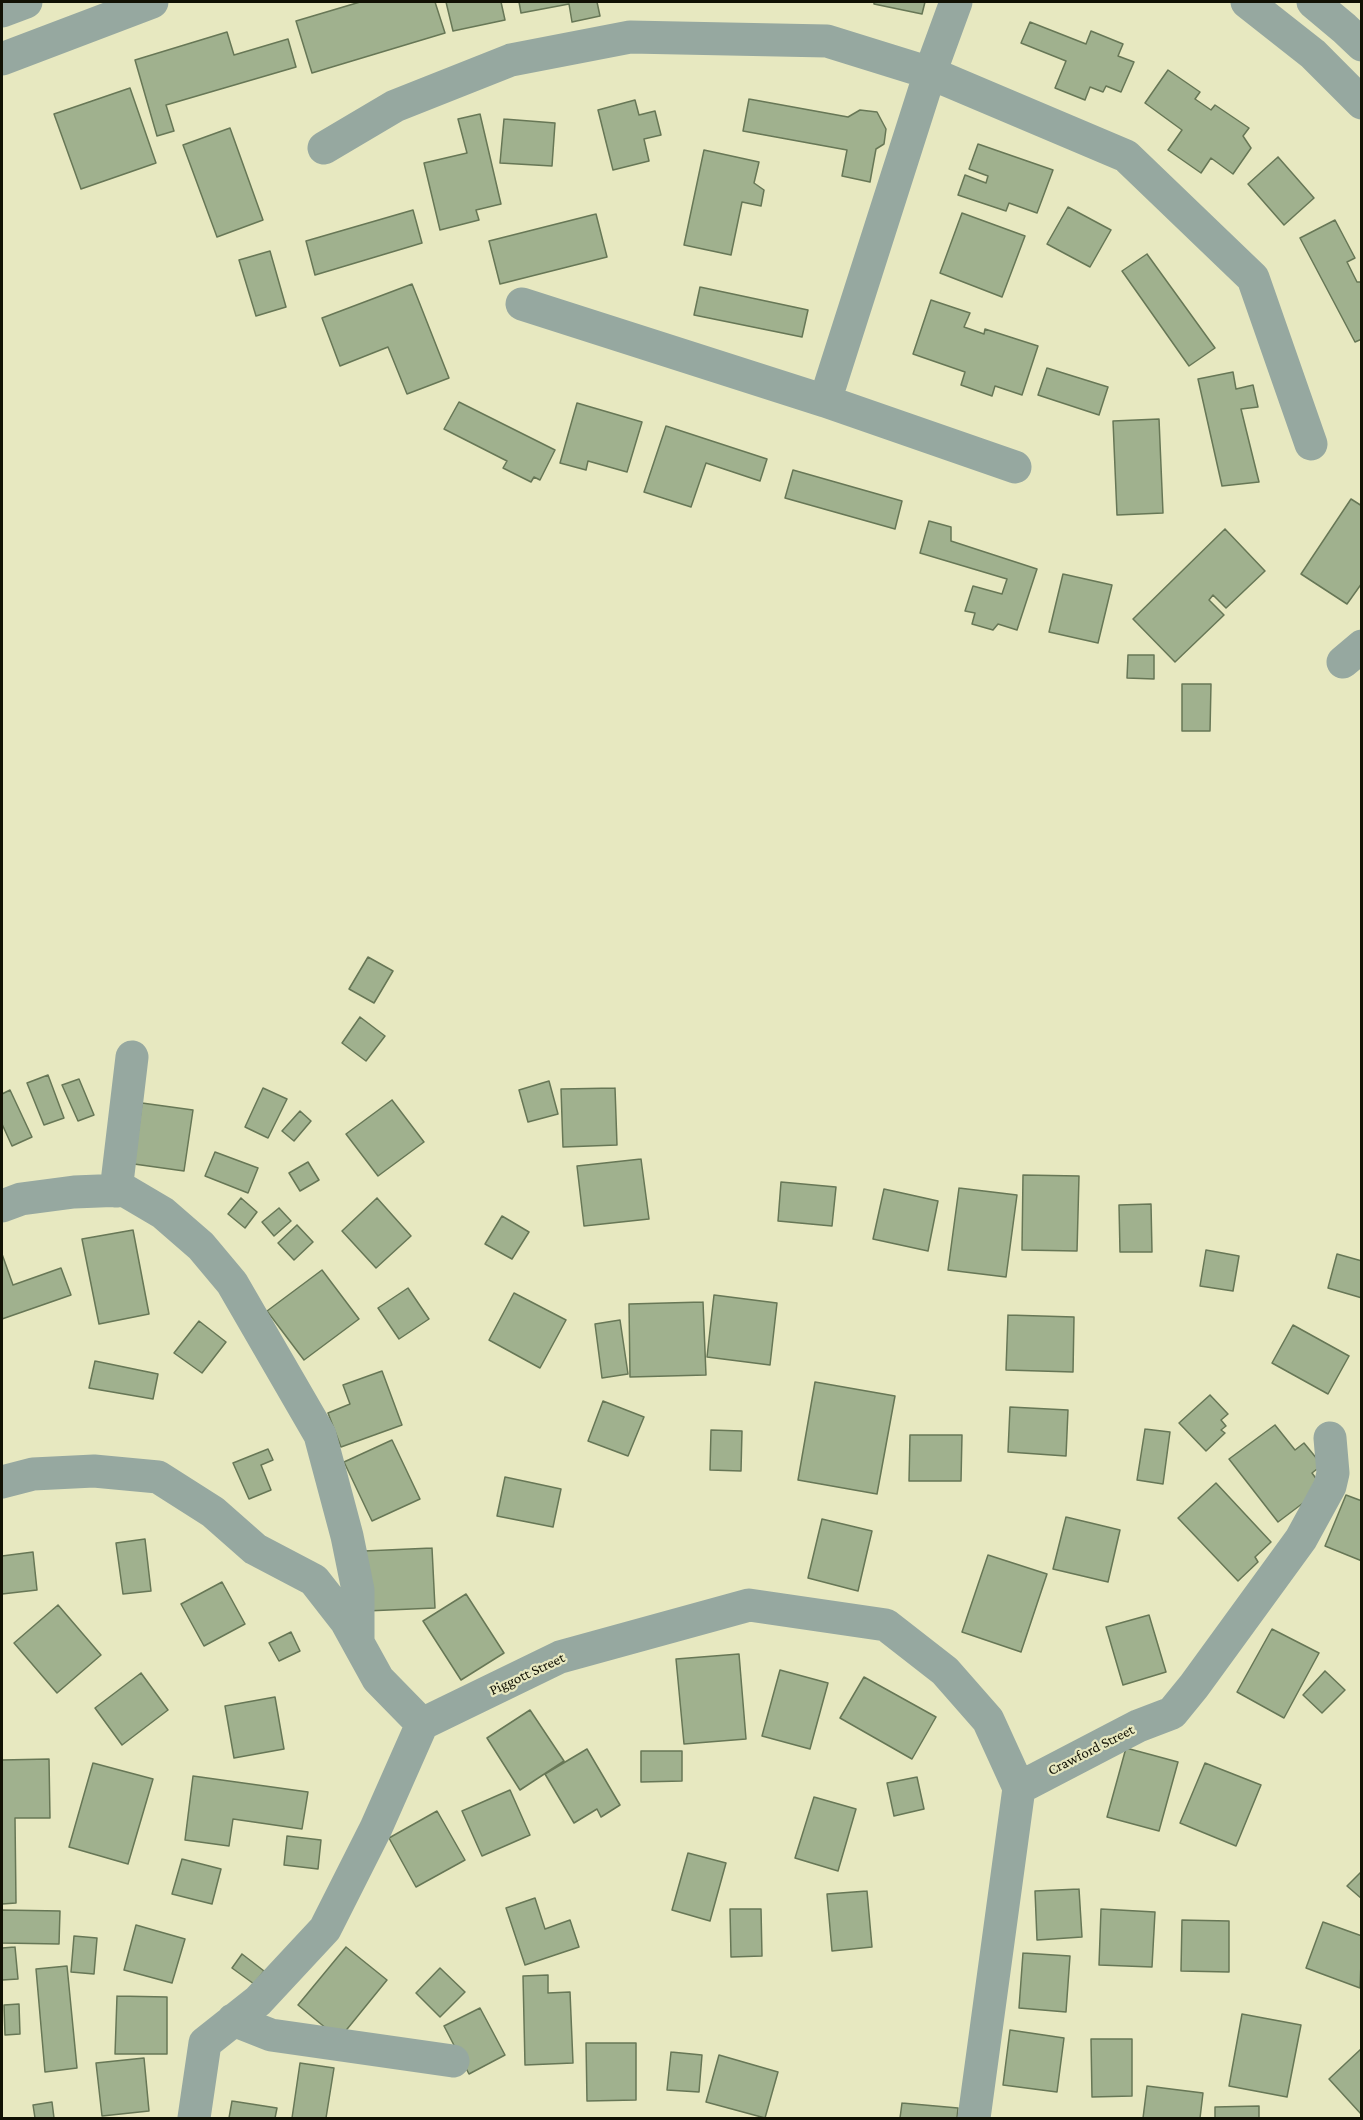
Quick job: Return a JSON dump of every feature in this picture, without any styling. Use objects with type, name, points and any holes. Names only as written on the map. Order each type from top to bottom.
[{"type":"street","points":[[2,11],[26,2]]},
{"type":"street","points":[[2,59],[152,2]]},
{"type":"street","points":[[825,402],[930,73],[956,2]]},
{"type":"street","points":[[1247,2],[1313,54],[1362,103]]},
{"type":"street","points":[[1313,2],[1362,45]]},
{"type":"street","points":[[324,148],[395,106],[511,60],[630,37],[827,41],[930,73],[1126,156],[1253,278],[1311,444]]},
{"type":"street","points":[[522,304],[825,402],[1015,467]]},
{"type":"street","points":[[116,1191],[132,1057]]},
{"type":"street","points":[[2,1206],[21,1199],[75,1192],[124,1191],[163,1214],[201,1246],[232,1283],[320,1435],[347,1536],[358,1590],[358,1643]]},
{"type":"street","name":"Crawford Street","points":[[1019,1788],[1138,1726],[1172,1713],[1300,1539],[1330,1486],[1333,1473],[1330,1438]]},
{"type":"street","points":[[2,1482],[33,1474],[94,1471],[158,1477],[213,1512],[255,1549],[314,1580],[346,1621],[378,1679],[422,1724],[376,1828],[324,1929],[258,2001],[205,2043],[194,2118]]},
{"type":"street","name":"Piggott Street","points":[[422,1724],[560,1657],[749,1605],[886,1624],[945,1671],[988,1720],[1019,1788]]},
{"type":"street","points":[[974,2118],[1019,1788]]},
{"type":"street","points":[[233,2020],[271,2035],[453,2061]]},
{"type":"building","points":[[360,2],[435,2],[445,33],[312,73],[296,21]]},
{"type":"building","points":[[446,2],[501,2],[505,20],[453,31]]},
{"type":"building","points":[[519,2],[597,2],[600,16],[572,22],[569,4],[521,13]]},
{"type":"building","points":[[874,2],[925,2],[922,14],[874,4]]},
{"type":"building","points":[[1030,22],[1086,44],[1091,31],[1123,44],[1118,56],[1134,62],[1121,92],[1106,86],[1103,92],[1090,87],[1085,100],[1055,88],[1066,61],[1021,43]]},
{"type":"building","points":[[227,32],[234,55],[288,39],[296,67],[166,105],[174,131],[157,136],[135,60]]},
{"type":"building","points":[[1168,70],[1200,92],[1195,99],[1211,110],[1215,105],[1249,128],[1243,136],[1251,148],[1233,174],[1211,158],[1201,173],[1168,150],[1182,130],[1145,103]]},
{"type":"building","points":[[130,88],[156,163],[81,189],[54,114]]},
{"type":"building","points":[[749,99],[848,117],[860,110],[877,112],[886,129],[884,144],[876,149],[870,182],[842,176],[847,150],[743,131]]},
{"type":"building","points":[[635,100],[639,115],[655,111],[661,135],[644,139],[649,161],[613,170],[598,110]]},
{"type":"building","points":[[480,114],[501,204],[476,210],[479,220],[440,230],[424,163],[467,153],[458,119]]},
{"type":"building","points":[[504,119],[555,123],[552,166],[500,163]]},
{"type":"building","points":[[230,128],[263,220],[217,237],[183,145]]},
{"type":"building","points":[[978,144],[1053,170],[1037,213],[1009,203],[1006,211],[958,195],[965,175],[986,183],[988,176],[969,169]]},
{"type":"building","points":[[704,150],[759,162],[754,183],[764,190],[761,206],[742,202],[731,255],[684,245]]},
{"type":"building","points":[[1278,157],[1314,198],[1284,225],[1248,184]]},
{"type":"building","points":[[1068,207],[1111,230],[1090,267],[1047,244]]},
{"type":"building","points":[[413,210],[422,243],[315,275],[306,241]]},
{"type":"building","points":[[962,213],[1025,236],[1002,297],[940,273]]},
{"type":"building","points":[[596,214],[607,257],[500,284],[489,241]]},
{"type":"building","points":[[1335,220],[1355,258],[1347,262],[1357,282],[1362,282],[1362,339],[1355,342],[1300,238]]},
{"type":"building","points":[[270,251],[286,307],[256,316],[239,260]]},
{"type":"building","points":[[1147,254],[1215,348],[1189,366],[1122,271]]},
{"type":"building","points":[[412,284],[449,378],[407,394],[388,347],[340,366],[322,318]]},
{"type":"building","points":[[700,287],[808,310],[802,337],[694,315]]},
{"type":"building","points":[[931,300],[970,313],[964,327],[984,334],[985,329],[1038,346],[1022,395],[995,386],[992,396],[961,385],[965,372],[913,354]]},
{"type":"building","points":[[1047,368],[1108,387],[1099,415],[1038,395]]},
{"type":"building","points":[[1233,372],[1236,389],[1253,385],[1258,407],[1241,409],[1259,482],[1222,486],[1198,379]]},
{"type":"building","points":[[459,402],[555,450],[540,480],[534,477],[531,482],[503,468],[507,461],[444,429]]},
{"type":"building","points":[[577,403],[642,422],[627,472],[588,461],[586,470],[560,463]]},
{"type":"building","points":[[1159,419],[1163,513],[1117,515],[1113,421]]},
{"type":"building","points":[[666,426],[767,459],[760,481],[706,463],[691,507],[644,492]]},
{"type":"building","points":[[793,470],[902,501],[895,529],[785,498]]},
{"type":"building","points":[[1351,499],[1362,506],[1362,583],[1347,604],[1301,574]]},
{"type":"building","points":[[929,521],[951,527],[951,541],[1037,569],[1017,630],[998,624],[993,630],[972,624],[975,613],[965,611],[973,586],[1002,594],[1007,579],[920,553]]},
{"type":"building","points":[[1225,529],[1265,571],[1226,608],[1213,595],[1209,600],[1224,615],[1175,662],[1133,619]]},
{"type":"building","points":[[1063,574],[1112,585],[1098,643],[1049,632]]},
{"type":"building","points":[[1128,655],[1154,655],[1154,679],[1127,678]]},
{"type":"building","points":[[1182,684],[1211,684],[1210,731],[1182,731]]},
{"type":"building","points":[[368,957],[393,971],[374,1003],[349,989]]},
{"type":"building","points":[[360,1017],[385,1036],[366,1061],[342,1043]]},
{"type":"building","points":[[48,1075],[64,1118],[44,1125],[27,1083]]},
{"type":"building","points":[[79,1079],[94,1115],[78,1121],[62,1085]]},
{"type":"building","points":[[549,1081],[558,1114],[528,1122],[519,1090]]},
{"type":"building","points":[[263,1088],[287,1099],[268,1138],[245,1127]]},
{"type":"building","points":[[615,1088],[617,1145],[563,1147],[561,1089]]},
{"type":"building","points":[[10,1090],[32,1137],[12,1146],[2,1124],[2,1094]]},
{"type":"building","points":[[392,1100],[424,1142],[378,1176],[346,1134]]},
{"type":"building","points":[[142,1103],[193,1110],[184,1171],[134,1164]]},
{"type":"building","points":[[300,1111],[311,1121],[294,1141],[282,1131]]},
{"type":"building","points":[[215,1152],[258,1168],[248,1193],[205,1176]]},
{"type":"building","points":[[641,1159],[649,1219],[584,1226],[577,1166]]},
{"type":"building","points":[[308,1162],[319,1180],[300,1191],[289,1173]]},
{"type":"building","points":[[1023,1175],[1079,1176],[1077,1251],[1022,1250]]},
{"type":"building","points":[[781,1182],[836,1187],[832,1226],[778,1221]]},
{"type":"building","points":[[959,1188],[1017,1195],[1006,1277],[948,1270]]},
{"type":"building","points":[[884,1189],[938,1201],[928,1251],[873,1239]]},
{"type":"building","points":[[241,1198],[257,1212],[245,1228],[228,1214]]},
{"type":"building","points":[[377,1198],[411,1236],[376,1268],[342,1231]]},
{"type":"building","points":[[1151,1204],[1152,1252],[1120,1252],[1119,1205]]},
{"type":"building","points":[[279,1208],[291,1221],[274,1236],[262,1222]]},
{"type":"building","points":[[502,1216],[529,1232],[512,1259],[485,1244]]},
{"type":"building","points":[[297,1225],[313,1242],[294,1260],[278,1243]]},
{"type":"building","points":[[133,1230],[149,1314],[99,1324],[82,1239]]},
{"type":"building","points":[[1206,1250],[1239,1256],[1233,1291],[1200,1286]]},
{"type":"building","points":[[2,1254],[13,1285],[61,1268],[71,1295],[2,1319]]},
{"type":"building","points":[[1337,1254],[1362,1261],[1362,1298],[1328,1288]]},
{"type":"building","points":[[322,1270],[359,1319],[304,1360],[267,1311]]},
{"type":"building","points":[[408,1288],[429,1319],[399,1339],[378,1308]]},
{"type":"building","points":[[514,1293],[566,1320],[540,1368],[489,1340]]},
{"type":"building","points":[[714,1295],[777,1303],[770,1365],[707,1357]]},
{"type":"building","points":[[703,1302],[706,1375],[630,1377],[629,1304]]},
{"type":"building","points":[[1008,1315],[1074,1317],[1073,1372],[1006,1370]]},
{"type":"building","points":[[620,1320],[628,1374],[602,1378],[595,1324]]},
{"type":"building","points":[[199,1321],[226,1342],[202,1373],[174,1353]]},
{"type":"building","points":[[1293,1325],[1349,1356],[1328,1394],[1272,1363]]},
{"type":"building","points":[[95,1361],[158,1374],[153,1399],[89,1388]]},
{"type":"building","points":[[382,1371],[402,1425],[341,1447],[328,1413],[350,1404],[343,1385]]},
{"type":"building","points":[[815,1382],[895,1396],[877,1494],[798,1480]]},
{"type":"building","points":[[1210,1395],[1228,1414],[1221,1420],[1226,1426],[1221,1430],[1225,1433],[1206,1451],[1179,1423]]},
{"type":"building","points":[[603,1401],[644,1417],[628,1456],[588,1441]]},
{"type":"building","points":[[1010,1407],[1068,1410],[1066,1456],[1008,1452]]},
{"type":"building","points":[[1275,1425],[1295,1450],[1304,1443],[1322,1465],[1312,1473],[1323,1488],[1278,1522],[1229,1459]]},
{"type":"building","points":[[1145,1429],[1170,1432],[1163,1484],[1137,1480]]},
{"type":"building","points":[[711,1430],[742,1431],[741,1471],[710,1470]]},
{"type":"building","points":[[910,1435],[962,1435],[961,1481],[909,1481]]},
{"type":"building","points":[[392,1440],[420,1499],[372,1521],[344,1462]]},
{"type":"building","points":[[268,1449],[273,1460],[261,1465],[271,1490],[249,1499],[233,1463]]},
{"type":"building","points":[[505,1477],[561,1489],[553,1527],[497,1516]]},
{"type":"building","points":[[1216,1483],[1271,1542],[1255,1557],[1258,1562],[1238,1581],[1178,1518]]},
{"type":"building","points":[[1346,1495],[1362,1501],[1362,1561],[1325,1546]]},
{"type":"building","points":[[1066,1517],[1120,1530],[1108,1582],[1053,1569]]},
{"type":"building","points":[[822,1519],[872,1531],[858,1591],[808,1578]]},
{"type":"building","points":[[145,1539],[151,1591],[123,1594],[116,1543]]},
{"type":"building","points":[[432,1548],[435,1608],[366,1611],[364,1551]]},
{"type":"building","points":[[33,1552],[37,1590],[2,1594],[2,1556]]},
{"type":"building","points":[[988,1555],[1047,1574],[1021,1652],[962,1632]]},
{"type":"building","points":[[222,1582],[245,1624],[204,1646],[181,1604]]},
{"type":"building","points":[[466,1594],[504,1653],[461,1680],[423,1621]]},
{"type":"building","points":[[58,1605],[101,1655],[57,1693],[14,1643]]},
{"type":"building","points":[[1149,1615],[1166,1672],[1123,1685],[1106,1627]]},
{"type":"building","points":[[1272,1629],[1319,1653],[1284,1718],[1237,1692]]},
{"type":"building","points":[[291,1632],[300,1651],[279,1661],[269,1643]]},
{"type":"building","points":[[739,1654],[746,1739],[684,1744],[676,1659]]},
{"type":"building","points":[[780,1670],[828,1683],[810,1749],[762,1736]]},
{"type":"building","points":[[1325,1671],[1345,1690],[1322,1713],[1303,1695]]},
{"type":"building","points":[[141,1673],[168,1710],[122,1745],[95,1708]]},
{"type":"building","points":[[864,1677],[936,1717],[912,1759],[840,1718]]},
{"type":"building","points":[[275,1697],[284,1749],[234,1758],[225,1706]]},
{"type":"building","points":[[530,1710],[564,1761],[520,1790],[487,1738]]},
{"type":"building","points":[[1126,1748],[1178,1762],[1159,1831],[1107,1817]]},
{"type":"building","points":[[587,1749],[620,1805],[601,1817],[597,1809],[574,1823],[545,1774]]},
{"type":"building","points":[[641,1751],[682,1751],[682,1781],[641,1782]]},
{"type":"building","points":[[49,1759],[50,1818],[15,1818],[16,1903],[2,1904],[2,1760]]},
{"type":"building","points":[[93,1763],[153,1779],[128,1864],[69,1847]]},
{"type":"building","points":[[1205,1763],[1261,1785],[1236,1846],[1180,1823]]},
{"type":"building","points":[[193,1776],[308,1792],[302,1829],[233,1819],[229,1846],[185,1840]]},
{"type":"building","points":[[917,1777],[924,1809],[894,1816],[887,1783]]},
{"type":"building","points":[[510,1790],[530,1835],[482,1856],[462,1811]]},
{"type":"building","points":[[814,1797],[856,1809],[838,1871],[795,1858]]},
{"type":"building","points":[[437,1811],[465,1860],[416,1887],[389,1838]]},
{"type":"building","points":[[287,1836],[321,1840],[318,1869],[284,1865]]},
{"type":"building","points":[[688,1853],[726,1863],[710,1921],[672,1910]]},
{"type":"building","points":[[182,1859],[221,1869],[212,1904],[172,1894]]},
{"type":"building","points":[[1362,1871],[1362,1899],[1347,1886]]},
{"type":"building","points":[[1079,1889],[1082,1937],[1037,1940],[1035,1891]]},
{"type":"building","points":[[867,1891],[872,1947],[832,1951],[827,1894]]},
{"type":"building","points":[[535,1898],[545,1929],[570,1920],[579,1947],[525,1965],[506,1908]]},
{"type":"building","points":[[730,1909],[761,1909],[762,1956],[731,1957]]},
{"type":"building","points":[[1101,1909],[1155,1912],[1152,1967],[1099,1965]]},
{"type":"building","points":[[2,1910],[60,1911],[59,1944],[2,1943]]},
{"type":"building","points":[[1182,1920],[1229,1921],[1229,1972],[1181,1971]]},
{"type":"building","points":[[1323,1922],[1362,1936],[1360,1988],[1306,1968]]},
{"type":"building","points":[[136,1925],[185,1939],[172,1983],[124,1970]]},
{"type":"building","points":[[74,1936],[97,1938],[94,1974],[71,1972]]},
{"type":"building","points":[[15,1947],[18,1979],[2,1980],[2,1948]]},
{"type":"building","points":[[346,1947],[387,1980],[339,2039],[298,2005]]},
{"type":"building","points":[[1023,1953],[1070,1956],[1066,2012],[1019,2008]]},
{"type":"building","points":[[242,1954],[264,1971],[254,1984],[232,1968]]},
{"type":"building","points":[[67,1966],[77,2068],[45,2072],[36,1969]]},
{"type":"building","points":[[440,1968],[465,1992],[440,2017],[416,1993]]},
{"type":"building","points":[[548,1975],[548,1993],[570,1992],[573,2063],[525,2065],[523,1976]]},
{"type":"building","points":[[117,1996],[167,1997],[167,2054],[115,2054]]},
{"type":"building","points":[[19,2004],[20,2034],[5,2035],[4,2005]]},
{"type":"building","points":[[480,2008],[505,2055],[469,2074],[444,2026]]},
{"type":"building","points":[[1242,2014],[1301,2025],[1287,2097],[1229,2086]]},
{"type":"building","points":[[1010,2030],[1064,2038],[1057,2092],[1003,2085]]},
{"type":"building","points":[[1091,2039],[1132,2039],[1132,2096],[1092,2097]]},
{"type":"building","points":[[586,2043],[636,2043],[636,2100],[587,2101]]},
{"type":"building","points":[[1362,2048],[1362,2114],[1361,2114],[1329,2079]]},
{"type":"building","points":[[671,2052],[702,2055],[699,2092],[667,2090]]},
{"type":"building","points":[[719,2055],[778,2072],[765,2118],[706,2102]]},
{"type":"building","points":[[144,2058],[149,2111],[102,2116],[96,2063]]},
{"type":"building","points":[[300,2063],[334,2068],[326,2118],[292,2118]]},
{"type":"building","points":[[1147,2086],[1203,2093],[1200,2118],[1143,2118]]},
{"type":"building","points":[[232,2101],[277,2108],[275,2118],[229,2118]]},
{"type":"building","points":[[52,2102],[54,2118],[35,2118],[33,2105]]},
{"type":"building","points":[[902,2103],[958,2108],[957,2118],[900,2118]]},
{"type":"building","points":[[1259,2106],[1259,2118],[1215,2118],[1215,2107]]}]
